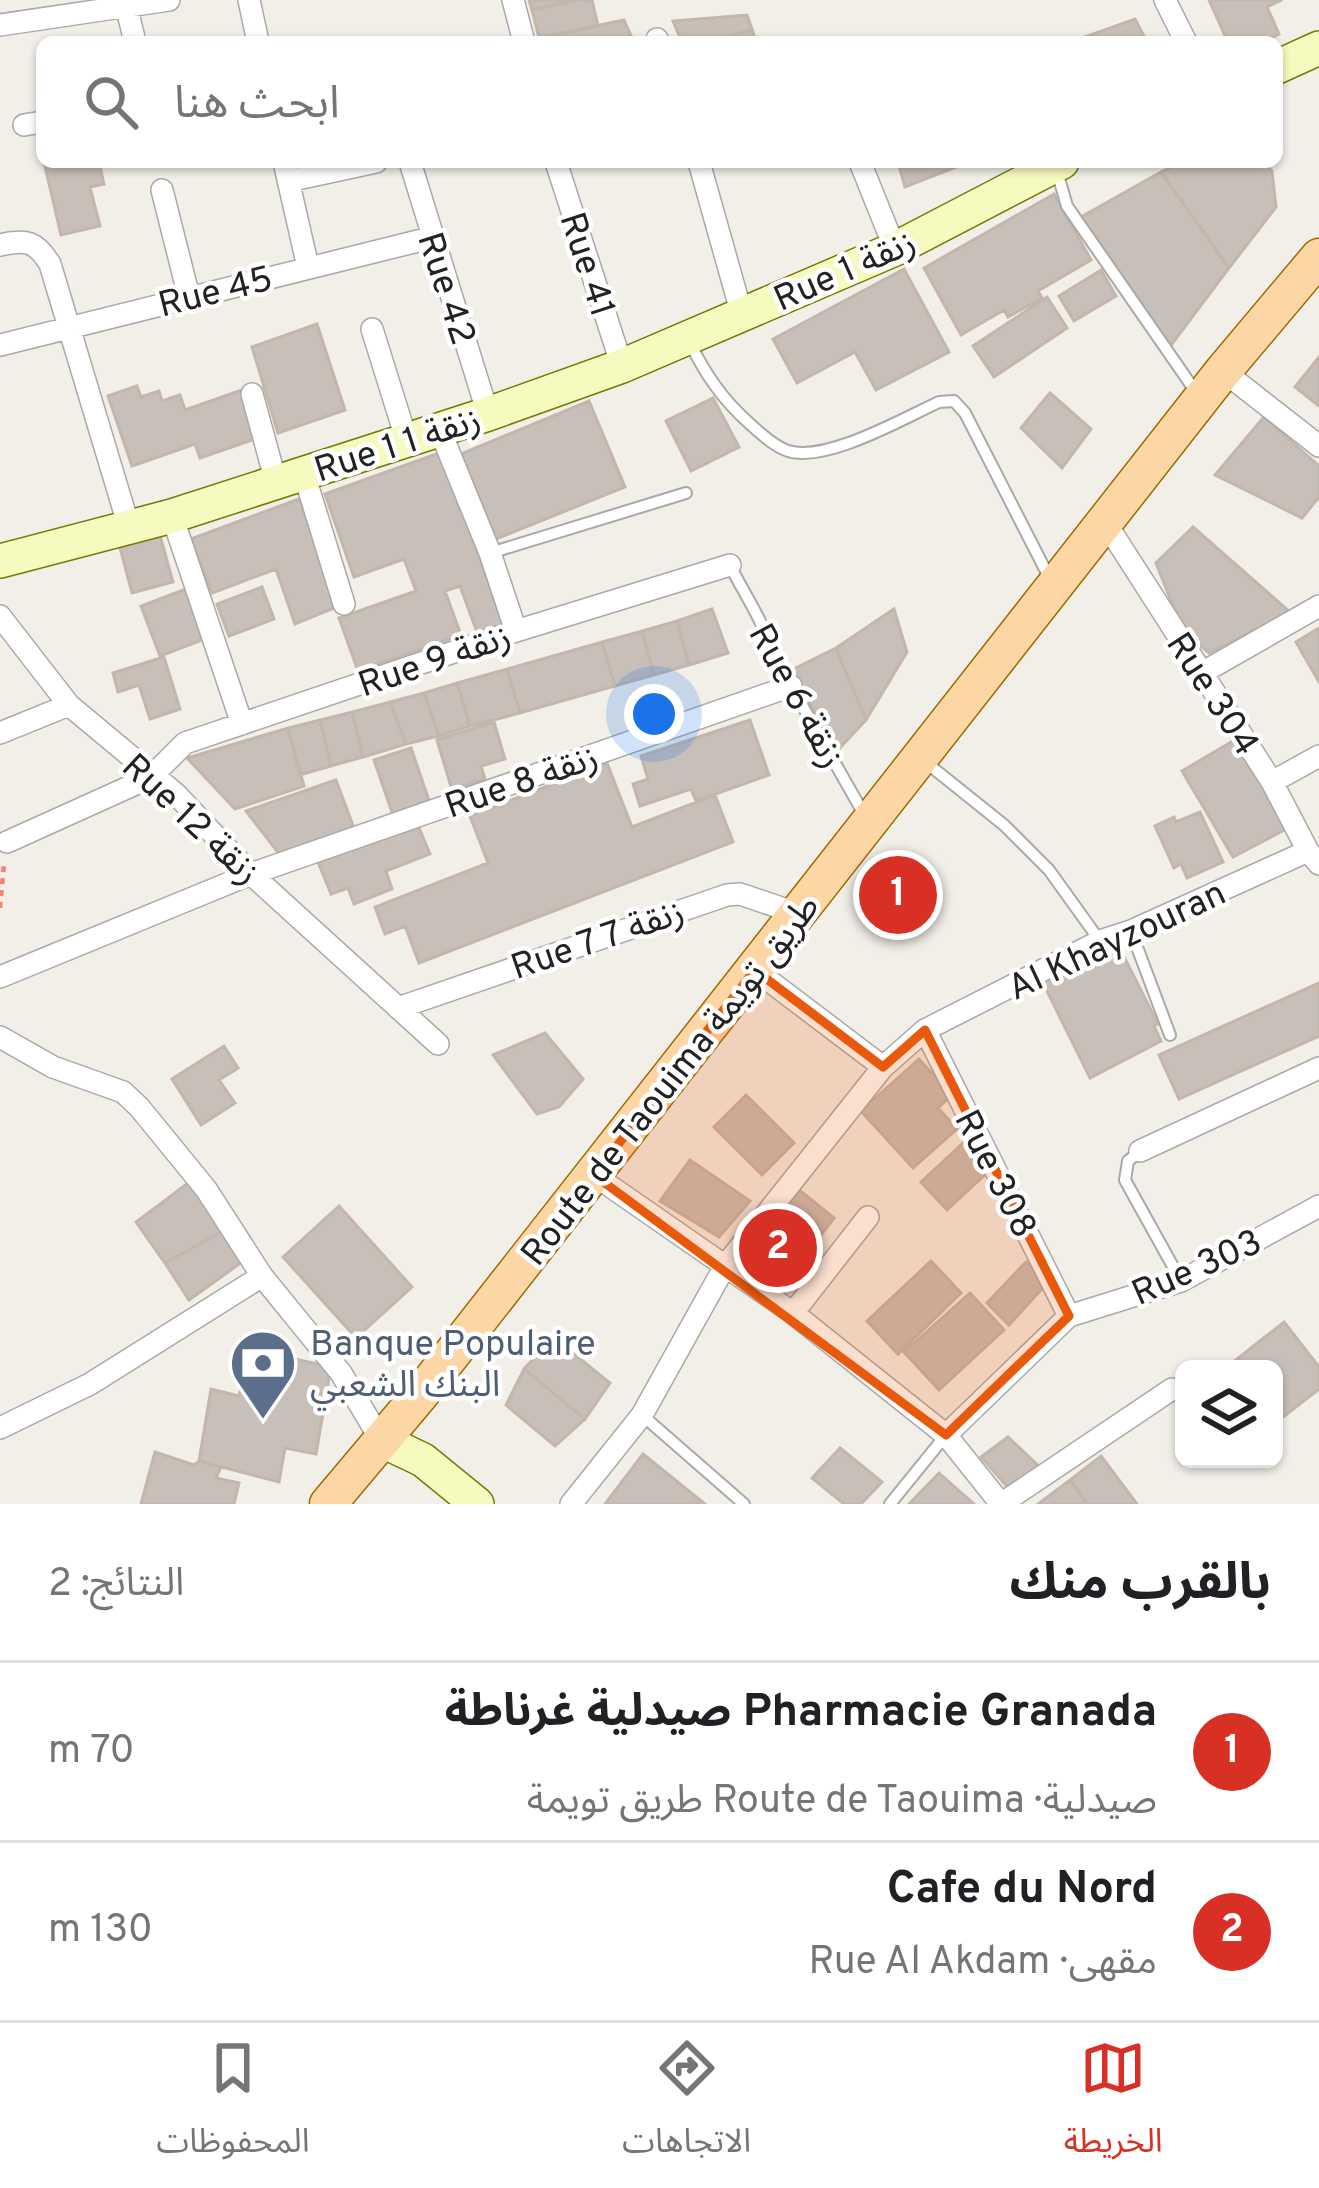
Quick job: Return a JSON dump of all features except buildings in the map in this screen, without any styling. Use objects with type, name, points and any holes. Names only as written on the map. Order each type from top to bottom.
[{"type":"main road","name":"Route de Taouima طريق تويمة","points":[[328,1504],[594,1175],[1319,256]]},
{"type":"street","points":[[0,25],[169,0]]},
{"type":"street","points":[[249,0],[257,36]]},
{"type":"street","points":[[513,0],[522,36]]},
{"type":"street","points":[[1165,0],[1183,36]]},
{"type":"street","points":[[127,9],[134,36]]},
{"type":"street","points":[[1283,64],[1319,48]]},
{"type":"street","points":[[308,267],[286,172],[322,168]]},
{"type":"street","name":"Rue 42","points":[[412,168],[488,414]]},
{"type":"street","name":"Rue 41","points":[[558,168],[622,366]]},
{"type":"street","points":[[701,168],[742,315]]},
{"type":"street","points":[[862,168],[895,249]]},
{"type":"street","name":"Rue 1 زنقة","points":[[622,366],[895,249],[1050,168]]},
{"type":"street","points":[[162,190],[189,297]]},
{"type":"street","name":"Rue 45","points":[[0,345],[430,238]]},
{"type":"street","points":[[0,245],[23,240],[42,251],[50,264],[129,527]]},
{"type":"street","points":[[372,329],[490,553],[516,631]]},
{"type":"street","name":"Rue 1 زنقة 1","points":[[172,516],[622,366]]},
{"type":"street","points":[[1212,386],[1319,446]]},
{"type":"street","points":[[252,394],[344,604]]},
{"type":"street","points":[[0,561],[172,516],[242,724]]},
{"type":"street","name":"Rue 304","points":[[1105,522],[1272,782],[1314,858]]},
{"type":"street","name":"Rue 9 زنقة","points":[[7,842],[152,777],[185,743],[516,631],[730,565]]},
{"type":"street","points":[[1201,674],[1319,606]]},
{"type":"street","name":"Rue 12 زنقة","points":[[0,616],[69,705],[176,794],[251,874],[438,1043]]},
{"type":"street","name":"Rue 8 زنقة","points":[[0,977],[251,874],[791,686]]},
{"type":"street","points":[[0,733],[69,705]]},
{"type":"street","points":[[1272,782],[1319,756]]},
{"type":"street","name":"Al Khayzouran","points":[[571,1504],[642,1415],[724,1266],[884,1067],[925,1030],[1100,941],[1314,858]]},
{"type":"street","name":"Rue 7 زنقة 7","points":[[398,1008],[727,895],[740,894],[799,914]]},
{"type":"street","points":[[754,970],[884,1067]]},
{"type":"street","name":"Rue 308","points":[[925,1030],[1069,1316]]},
{"type":"street","points":[[0,1037],[53,1067],[123,1092],[206,1189],[262,1276],[341,1373],[381,1440],[423,1460],[477,1504]]},
{"type":"street","points":[[1140,1151],[1319,1068]]},
{"type":"street","points":[[594,1175],[794,1313],[946,1436],[1001,1504],[1172,1389]]},
{"type":"street","name":"Rue 303","points":[[1069,1316],[1181,1281],[1319,1206]]},
{"type":"street","points":[[794,1313],[868,1217]]},
{"type":"street","points":[[0,1428],[90,1384],[262,1276]]},
{"type":"street","points":[[946,1436],[1069,1316]]},
{"type":"lane","points":[[1059,168],[1067,206],[1212,386]]},
{"type":"lane","points":[[687,338],[723,399],[786,451],[840,446],[939,402],[954,401],[965,413],[1054,587]]},
{"type":"lane","points":[[490,553],[686,493]]},
{"type":"lane","name":"Rue 6 زنقة","points":[[730,565],[747,604],[767,633],[769,647],[869,824]]},
{"type":"lane","points":[[920,758],[1004,825],[1049,869],[1100,941]]},
{"type":"lane","points":[[1131,931],[1170,1035]]},
{"type":"lane","points":[[1140,1151],[1128,1161],[1125,1180],[1181,1281]]},
{"type":"lane","points":[[642,1415],[744,1504]]},
{"type":"lane","points":[[890,1504],[946,1436]]},
{"type":"highlighted area","points":[[755,970],[883,1067],[925,1030],[1069,1316],[946,1435],[594,1175]]},
{"type":"place","name":"Pharmacie Granada صيدلية غرناطة","points":[[898,895]]},
{"type":"place","name":"Cafe du Nord","points":[[778,1248]]},
{"type":"place","name":"Banque Populaire البنك الشعبي","points":[[263,1422]]}]
